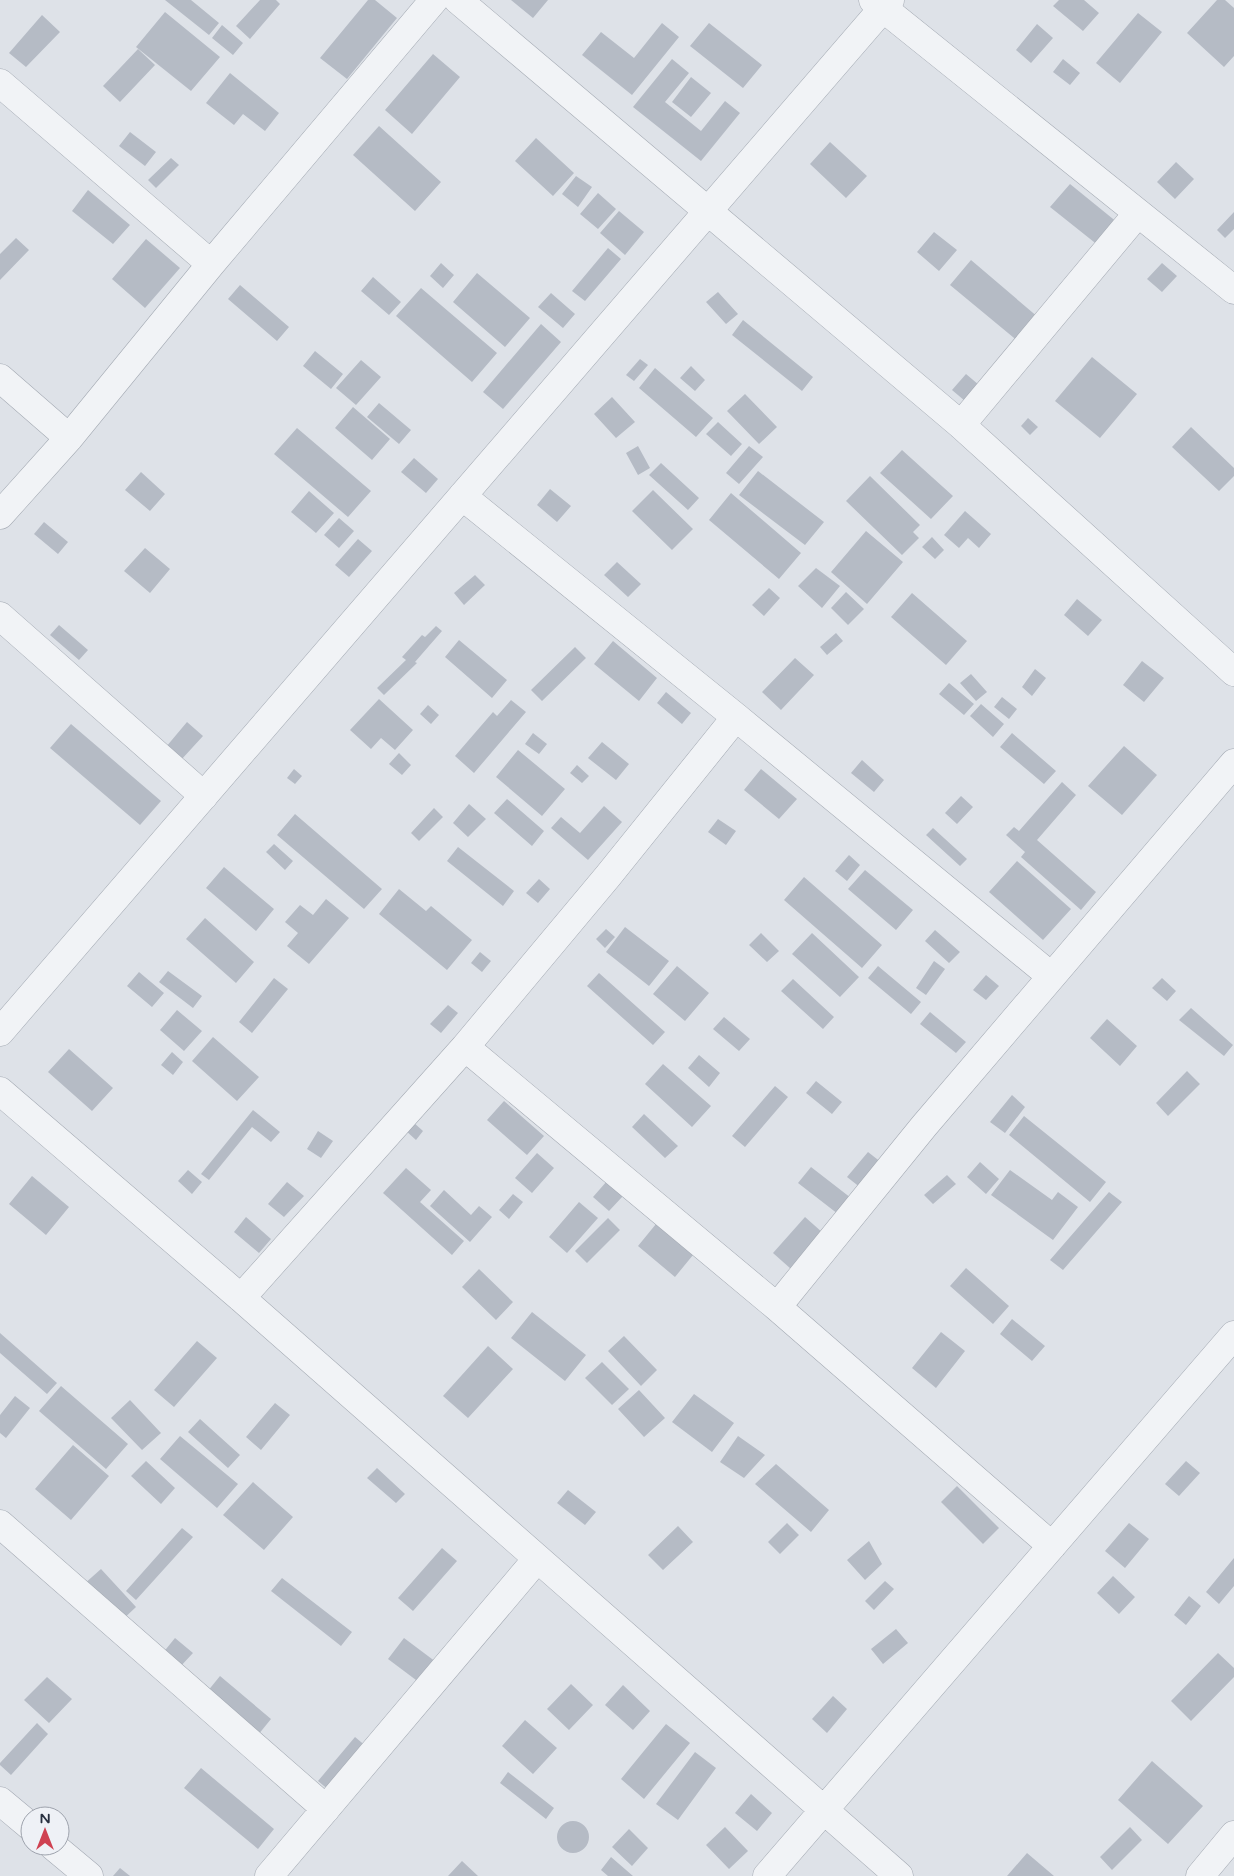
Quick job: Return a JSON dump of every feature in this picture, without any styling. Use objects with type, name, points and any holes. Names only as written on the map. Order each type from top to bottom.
[{"type":"street","points":[[0,515],[68,438],[211,264],[434,0]]},
{"type":"street","points":[[458,0],[961,425],[1234,672]]},
{"type":"street","points":[[0,1032],[707,212],[882,3],[1234,290]]},
{"type":"street","points":[[0,83],[211,264]]},
{"type":"street","points":[[961,425],[1138,213]]},
{"type":"street","points":[[0,378],[68,438]]},
{"type":"street","points":[[462,496],[736,717],[1051,976]]},
{"type":"street","points":[[0,616],[204,796]]},
{"type":"street","points":[[241,1298],[465,1047],[608,876],[736,717]]},
{"type":"street","points":[[777,1307],[924,1126],[1234,763]]},
{"type":"street","points":[[465,1047],[777,1307],[1052,1546]]},
{"type":"street","points":[[0,1090],[241,1298],[899,1876]]},
{"type":"street","points":[[767,1876],[1234,1336]]},
{"type":"street","points":[[4,1537],[326,1809]]},
{"type":"street","points":[[269,1876],[537,1559]]},
{"type":"street","points":[[0,1801],[20,1818]]},
{"type":"street","points":[[1200,1876],[1234,1835]]},
{"type":"street","points":[[65,1856],[89,1876]]},
{"type":"building","points":[[165,0],[191,0],[219,23],[209,35]]},
{"type":"building","points":[[260,0],[276,0],[280,4],[250,39],[236,26]]},
{"type":"building","points":[[368,0],[375,0],[397,18],[347,79],[320,58]]},
{"type":"building","points":[[511,0],[548,0],[533,18]]},
{"type":"building","points":[[1059,0],[1084,0],[1099,13],[1083,31],[1053,6]]},
{"type":"building","points":[[1217,0],[1225,0],[1234,8],[1234,56],[1224,67],[1187,33]]},
{"type":"building","points":[[165,12],[220,57],[191,91],[136,47]]},
{"type":"building","points":[[1138,13],[1162,32],[1120,83],[1096,63]]},
{"type":"building","points":[[42,15],[60,32],[26,67],[9,53]]},
{"type":"building","points":[[662,23],[679,37],[632,95],[582,55],[601,32],[634,58]]},
{"type":"building","points":[[709,23],[762,65],[743,88],[690,46]]},
{"type":"building","points":[[1037,24],[1053,38],[1031,63],[1016,50]]},
{"type":"building","points":[[222,25],[243,43],[233,55],[212,38]]},
{"type":"building","points":[[138,49],[155,65],[120,102],[103,86]]},
{"type":"building","points":[[433,54],[460,77],[412,134],[385,110]]},
{"type":"building","points":[[672,59],[689,73],[665,102],[701,131],[725,101],[740,113],[701,161],[633,107]]},
{"type":"building","points":[[1063,59],[1080,73],[1070,85],[1053,72]]},
{"type":"building","points":[[230,73],[279,113],[265,131],[243,114],[234,125],[206,103]]},
{"type":"building","points":[[691,77],[711,93],[691,117],[672,102]]},
{"type":"building","points":[[379,126],[441,182],[415,211],[353,155]]},
{"type":"building","points":[[130,132],[156,152],[145,166],[119,146]]},
{"type":"building","points":[[536,138],[574,173],[553,196],[515,161]]},
{"type":"building","points":[[830,142],[867,176],[846,198],[810,164]]},
{"type":"building","points":[[171,158],[179,165],[156,188],[148,180]]},
{"type":"building","points":[[1176,162],[1194,179],[1175,199],[1157,182]]},
{"type":"building","points":[[576,176],[592,187],[578,207],[562,194]]},
{"type":"building","points":[[1070,184],[1118,223],[1099,246],[1050,207]]},
{"type":"building","points":[[88,190],[130,225],[113,244],[72,211]]},
{"type":"building","points":[[598,193],[616,209],[598,229],[580,214]]},
{"type":"building","points":[[619,211],[644,232],[625,255],[600,233]]},
{"type":"building","points":[[1234,212],[1234,229],[1225,238],[1217,230]]},
{"type":"building","points":[[934,232],[957,250],[939,271],[917,252]]},
{"type":"building","points":[[16,238],[29,250],[0,280],[0,254]]},
{"type":"building","points":[[146,239],[180,268],[145,308],[112,279]]},
{"type":"building","points":[[608,248],[621,259],[585,301],[572,291]]},
{"type":"building","points":[[971,260],[1039,318],[1019,342],[950,285]]},
{"type":"building","points":[[441,263],[454,275],[443,288],[430,276]]},
{"type":"building","points":[[1162,263],[1177,276],[1162,292],[1147,279]]},
{"type":"building","points":[[477,273],[530,318],[505,347],[453,302]]},
{"type":"building","points":[[373,277],[401,302],[389,315],[361,291]]},
{"type":"building","points":[[240,285],[289,327],[277,341],[228,299]]},
{"type":"building","points":[[421,288],[497,353],[472,382],[396,316]]},
{"type":"building","points":[[718,292],[738,314],[726,324],[706,302]]},
{"type":"building","points":[[551,293],[575,314],[563,328],[538,307]]},
{"type":"building","points":[[743,320],[813,377],[802,391],[732,335]]},
{"type":"building","points":[[541,324],[561,342],[503,409],[483,392]]},
{"type":"building","points":[[315,351],[343,374],[331,389],[303,366]]},
{"type":"building","points":[[1092,357],[1137,394],[1100,438],[1055,401]]},
{"type":"building","points":[[640,359],[648,365],[634,381],[626,375]]},
{"type":"building","points":[[361,360],[381,377],[356,405],[336,388]]},
{"type":"building","points":[[691,366],[705,380],[695,391],[680,378]]},
{"type":"building","points":[[655,368],[713,418],[696,437],[639,388]]},
{"type":"building","points":[[966,374],[979,385],[965,401],[952,390]]},
{"type":"building","points":[[745,394],[777,427],[759,444],[727,411]]},
{"type":"building","points":[[612,397],[635,422],[616,438],[594,414]]},
{"type":"building","points":[[379,403],[411,430],[399,444],[367,417]]},
{"type":"building","points":[[353,407],[390,439],[372,460],[335,428]]},
{"type":"building","points":[[1028,418],[1038,427],[1030,435],[1021,426]]},
{"type":"building","points":[[718,422],[742,444],[731,456],[706,434]]},
{"type":"building","points":[[1191,427],[1234,468],[1234,476],[1219,491],[1172,447]]},
{"type":"building","points":[[297,428],[371,491],[348,517],[274,454]]},
{"type":"building","points":[[638,446],[650,468],[638,475],[626,453]]},
{"type":"building","points":[[749,446],[763,457],[739,484],[726,473]]},
{"type":"building","points":[[902,450],[953,496],[931,519],[880,473]]},
{"type":"building","points":[[414,458],[438,479],[426,493],[401,472]]},
{"type":"building","points":[[661,463],[699,498],[688,510],[649,475]]},
{"type":"building","points":[[758,471],[824,522],[805,545],[739,495]]},
{"type":"building","points":[[141,472],[165,494],[150,511],[125,490]]},
{"type":"building","points":[[870,476],[920,525],[913,532],[919,538],[902,555],[846,501]]},
{"type":"building","points":[[550,489],[571,506],[557,522],[537,505]]},
{"type":"building","points":[[653,490],[693,529],[672,550],[632,511]]},
{"type":"building","points":[[309,491],[334,513],[316,533],[291,512]]},
{"type":"building","points":[[731,493],[801,553],[779,579],[709,520]]},
{"type":"building","points":[[965,511],[991,534],[979,548],[968,538],[959,548],[944,535]]},
{"type":"building","points":[[339,518],[354,531],[339,548],[324,535]]},
{"type":"building","points":[[44,522],[68,542],[58,554],[34,534]]},
{"type":"building","points":[[866,531],[903,562],[867,604],[831,572]]},
{"type":"building","points":[[932,537],[944,550],[935,559],[922,547]]},
{"type":"building","points":[[358,539],[372,551],[349,577],[335,565]]},
{"type":"building","points":[[145,548],[170,569],[150,593],[124,571]]},
{"type":"building","points":[[617,562],[641,584],[628,597],[604,575]]},
{"type":"building","points":[[816,568],[840,586],[822,608],[798,586]]},
{"type":"building","points":[[475,575],[485,585],[464,605],[454,593]]},
{"type":"building","points":[[769,588],[780,598],[764,616],[752,605]]},
{"type":"building","points":[[846,592],[864,609],[848,625],[831,608]]},
{"type":"building","points":[[912,593],[967,641],[946,665],[891,617]]},
{"type":"building","points":[[1077,599],[1102,620],[1088,636],[1064,615]]},
{"type":"building","points":[[59,625],[88,650],[79,660],[50,635]]},
{"type":"building","points":[[436,626],[442,631],[415,662],[417,663],[384,695],[377,688],[406,660],[402,657],[422,635],[425,637]]},
{"type":"building","points":[[836,633],[843,641],[827,655],[820,647]]},
{"type":"building","points":[[459,640],[507,680],[492,698],[445,657]]},
{"type":"building","points":[[613,641],[657,678],[639,701],[594,664]]},
{"type":"building","points":[[575,647],[586,658],[542,701],[531,690]]},
{"type":"building","points":[[795,658],[814,675],[781,710],[762,692]]},
{"type":"building","points":[[1142,661],[1164,678],[1144,702],[1123,685]]},
{"type":"building","points":[[1035,669],[1046,678],[1032,696],[1022,687]]},
{"type":"building","points":[[971,674],[987,692],[976,701],[960,683]]},
{"type":"building","points":[[949,683],[974,704],[964,715],[939,694]]},
{"type":"building","points":[[666,692],[691,713],[682,724],[657,703]]},
{"type":"building","points":[[1002,697],[1017,709],[1009,719],[994,707]]},
{"type":"building","points":[[379,699],[413,730],[395,750],[381,738],[371,749],[350,730]]},
{"type":"building","points":[[511,700],[526,712],[474,773],[455,756],[493,712],[497,716]]},
{"type":"building","points":[[981,704],[1004,724],[993,737],[970,716]]},
{"type":"building","points":[[428,705],[439,715],[431,724],[420,714]]},
{"type":"building","points":[[187,722],[203,736],[181,760],[166,747]]},
{"type":"building","points":[[71,724],[161,801],[140,825],[50,748]]},
{"type":"building","points":[[533,733],[547,744],[539,754],[525,744]]},
{"type":"building","points":[[1012,733],[1056,771],[1044,784],[1000,747]]},
{"type":"building","points":[[602,742],[629,764],[616,780],[588,758]]},
{"type":"building","points":[[1124,746],[1157,775],[1122,815],[1088,786]]},
{"type":"building","points":[[518,750],[565,789],[542,816],[496,777]]},
{"type":"building","points":[[399,753],[411,765],[402,775],[389,764]]},
{"type":"building","points":[[862,760],[884,780],[874,792],[851,773]]},
{"type":"building","points":[[577,765],[589,776],[582,783],[570,773]]},
{"type":"building","points":[[294,769],[302,776],[295,784],[287,778]]},
{"type":"building","points":[[761,769],[797,799],[779,819],[744,790]]},
{"type":"building","points":[[1062,782],[1076,795],[1037,840],[1096,892],[1081,910],[1021,857],[1025,852],[1006,835],[1014,827],[1019,831]]},
{"type":"building","points":[[961,796],[973,807],[957,824],[945,813]]},
{"type":"building","points":[[507,799],[544,831],[532,846],[494,813]]},
{"type":"building","points":[[469,804],[486,819],[468,837],[453,823]]},
{"type":"building","points":[[604,806],[622,822],[588,860],[551,828],[561,817],[580,833]]},
{"type":"building","points":[[434,808],[443,817],[419,841],[411,833]]},
{"type":"building","points":[[295,814],[382,889],[364,909],[277,835]]},
{"type":"building","points":[[718,819],[736,831],[726,845],[708,832]]},
{"type":"building","points":[[933,828],[967,859],[960,866],[926,835]]},
{"type":"building","points":[[274,844],[293,861],[285,870],[266,852]]},
{"type":"building","points":[[458,847],[514,891],[503,906],[447,861]]},
{"type":"building","points":[[849,855],[860,865],[847,881],[835,871]]},
{"type":"building","points":[[1017,861],[1071,909],[1043,940],[989,892]]},
{"type":"building","points":[[224,867],[274,909],[256,931],[206,888]]},
{"type":"building","points":[[865,870],[913,910],[896,930],[848,889]]},
{"type":"building","points":[[804,877],[882,945],[862,968],[784,900]]},
{"type":"building","points":[[539,879],[550,889],[538,903],[526,893]]},
{"type":"building","points":[[399,889],[426,911],[431,906],[472,940],[447,970],[379,914]]},
{"type":"building","points":[[326,899],[349,918],[309,964],[287,946],[298,933],[285,922],[300,905],[313,915]]},
{"type":"building","points":[[205,918],[254,962],[236,983],[186,939]]},
{"type":"building","points":[[625,927],[669,961],[649,986],[606,952]]},
{"type":"building","points":[[606,929],[615,937],[605,948],[596,939]]},
{"type":"building","points":[[935,930],[960,952],[949,963],[925,941]]},
{"type":"building","points":[[761,933],[779,951],[767,962],[749,945]]},
{"type":"building","points":[[812,933],[859,977],[840,997],[792,954]]},
{"type":"building","points":[[480,952],[491,961],[482,972],[471,963]]},
{"type":"building","points":[[934,961],[945,969],[926,995],[916,988]]},
{"type":"building","points":[[677,966],[709,993],[685,1021],[653,994]]},
{"type":"building","points":[[878,966],[921,1002],[911,1014],[868,978]]},
{"type":"building","points":[[168,971],[202,996],[193,1008],[159,982]]},
{"type":"building","points":[[139,972],[164,993],[152,1007],[127,986]]},
{"type":"building","points":[[599,973],[665,1032],[653,1045],[587,986]]},
{"type":"building","points":[[986,975],[999,986],[986,1000],[973,990]]},
{"type":"building","points":[[274,978],[288,989],[252,1033],[239,1022]]},
{"type":"building","points":[[1162,978],[1176,991],[1167,1001],[1152,988]]},
{"type":"building","points":[[793,979],[834,1017],[823,1029],[781,991]]},
{"type":"building","points":[[448,1005],[458,1013],[441,1033],[430,1024]]},
{"type":"building","points":[[1191,1008],[1233,1045],[1224,1056],[1179,1020]]},
{"type":"building","points":[[177,1010],[202,1031],[184,1051],[160,1030]]},
{"type":"building","points":[[930,1012],[966,1042],[956,1053],[920,1024]]},
{"type":"building","points":[[724,1017],[750,1039],[739,1051],[713,1029]]},
{"type":"building","points":[[1107,1019],[1137,1046],[1120,1066],[1090,1038]]},
{"type":"building","points":[[213,1037],[259,1077],[237,1101],[192,1061]]},
{"type":"building","points":[[69,1049],[113,1088],[92,1111],[48,1072]]},
{"type":"building","points":[[172,1052],[183,1062],[173,1075],[161,1065]]},
{"type":"building","points":[[699,1055],[720,1073],[709,1087],[688,1068]]},
{"type":"building","points":[[663,1064],[711,1106],[692,1127],[645,1084]]},
{"type":"building","points":[[1187,1071],[1200,1084],[1168,1116],[1156,1103]]},
{"type":"building","points":[[816,1081],[842,1102],[832,1114],[806,1093]]},
{"type":"building","points":[[775,1086],[788,1097],[745,1147],[732,1136]]},
{"type":"building","points":[[1012,1095],[1025,1107],[1005,1133],[990,1122]]},
{"type":"building","points":[[504,1101],[544,1136],[527,1155],[487,1120]]},
{"type":"building","points":[[253,1110],[280,1132],[271,1142],[252,1127],[209,1180],[201,1174]]},
{"type":"building","points":[[644,1114],[678,1146],[665,1158],[632,1127]]},
{"type":"building","points":[[1024,1116],[1106,1182],[1090,1202],[1009,1135]]},
{"type":"building","points":[[413,1122],[423,1131],[416,1140],[405,1130]]},
{"type":"building","points":[[318,1131],[333,1141],[321,1158],[307,1149]]},
{"type":"building","points":[[868,1152],[882,1163],[861,1188],[847,1177]]},
{"type":"building","points":[[537,1153],[554,1168],[532,1193],[515,1178]]},
{"type":"building","points":[[980,1162],[999,1179],[986,1194],[967,1177]]},
{"type":"building","points":[[811,1167],[851,1198],[838,1214],[798,1183]]},
{"type":"building","points":[[406,1168],[431,1190],[420,1202],[464,1241],[452,1255],[383,1193]]},
{"type":"building","points":[[188,1170],[202,1182],[192,1194],[178,1181]]},
{"type":"building","points":[[1010,1170],[1052,1200],[1058,1192],[1078,1207],[1053,1240],[991,1195]]},
{"type":"building","points":[[947,1175],[956,1184],[933,1204],[924,1195]]},
{"type":"building","points":[[32,1176],[69,1207],[46,1235],[9,1204]]},
{"type":"building","points":[[607,1181],[623,1196],[609,1211],[593,1197]]},
{"type":"building","points":[[287,1182],[304,1196],[284,1217],[268,1204]]},
{"type":"building","points":[[444,1190],[471,1215],[479,1206],[492,1217],[470,1242],[430,1206]]},
{"type":"building","points":[[1109,1192],[1122,1202],[1063,1270],[1050,1260]]},
{"type":"building","points":[[513,1194],[523,1202],[509,1219],[499,1210]]},
{"type":"building","points":[[579,1202],[598,1218],[567,1253],[549,1237]]},
{"type":"building","points":[[246,1217],[271,1239],[259,1253],[234,1232]]},
{"type":"building","points":[[805,1217],[823,1233],[791,1269],[773,1253]]},
{"type":"building","points":[[608,1218],[620,1230],[587,1263],[575,1251]]},
{"type":"building","points":[[656,1224],[693,1255],[675,1277],[638,1246]]},
{"type":"building","points":[[966,1268],[1009,1306],[993,1324],[950,1286]]},
{"type":"building","points":[[479,1269],[513,1302],[496,1320],[462,1287]]},
{"type":"building","points":[[532,1312],[586,1355],[565,1381],[511,1338]]},
{"type":"building","points":[[1012,1319],[1045,1346],[1032,1361],[1000,1334]]},
{"type":"building","points":[[941,1332],[965,1351],[936,1388],[912,1368]]},
{"type":"building","points":[[0,1333],[57,1383],[47,1394],[0,1353]]},
{"type":"building","points":[[624,1336],[657,1370],[641,1386],[608,1351]]},
{"type":"building","points":[[197,1341],[217,1358],[174,1407],[154,1390]]},
{"type":"building","points":[[488,1346],[513,1369],[468,1418],[443,1396]]},
{"type":"building","points":[[602,1362],[629,1389],[612,1405],[585,1378]]},
{"type":"building","points":[[61,1386],[128,1444],[106,1469],[39,1411]]},
{"type":"building","points":[[639,1390],[665,1418],[644,1437],[618,1409]]},
{"type":"building","points":[[694,1394],[734,1423],[712,1452],[672,1422]]},
{"type":"building","points":[[15,1396],[30,1408],[6,1438],[0,1433],[0,1415]]},
{"type":"building","points":[[130,1400],[161,1433],[142,1450],[111,1418]]},
{"type":"building","points":[[275,1403],[290,1415],[261,1450],[246,1437]]},
{"type":"building","points":[[200,1419],[240,1455],[228,1468],[188,1432]]},
{"type":"building","points":[[180,1436],[238,1484],[217,1508],[160,1459]]},
{"type":"building","points":[[738,1436],[765,1455],[744,1478],[720,1462]]},
{"type":"building","points":[[73,1445],[109,1476],[71,1520],[35,1489]]},
{"type":"building","points":[[146,1461],[175,1488],[161,1504],[131,1476]]},
{"type":"building","points":[[1186,1461],[1200,1473],[1179,1496],[1165,1484]]},
{"type":"building","points":[[776,1464],[829,1510],[811,1532],[755,1484]]},
{"type":"building","points":[[377,1468],[405,1494],[396,1503],[367,1478]]},
{"type":"building","points":[[253,1482],[293,1517],[264,1550],[223,1515]]},
{"type":"building","points":[[957,1486],[999,1528],[983,1544],[941,1502]]},
{"type":"building","points":[[568,1490],[596,1512],[585,1525],[557,1503]]},
{"type":"building","points":[[787,1523],[799,1535],[780,1554],[768,1542]]},
{"type":"building","points":[[1129,1523],[1149,1539],[1125,1568],[1105,1551]]},
{"type":"building","points":[[678,1526],[693,1542],[663,1570],[648,1555]]},
{"type":"building","points":[[182,1528],[193,1537],[136,1600],[126,1591]]},
{"type":"building","points":[[869,1541],[882,1564],[865,1580],[847,1560]]},
{"type":"building","points":[[442,1548],[457,1561],[413,1611],[398,1598]]},
{"type":"building","points":[[1234,1558],[1234,1586],[1219,1604],[1206,1592]]},
{"type":"building","points":[[101,1569],[136,1607],[119,1623],[83,1585]]},
{"type":"building","points":[[1113,1576],[1135,1597],[1119,1614],[1097,1593]]},
{"type":"building","points":[[282,1578],[352,1632],[341,1646],[271,1591]]},
{"type":"building","points":[[885,1581],[894,1589],[874,1610],[865,1601]]},
{"type":"building","points":[[1189,1596],[1201,1606],[1186,1625],[1174,1615]]},
{"type":"building","points":[[896,1629],[908,1643],[883,1664],[871,1649]]},
{"type":"building","points":[[175,1638],[193,1653],[179,1668],[162,1654]]},
{"type":"building","points":[[404,1638],[440,1665],[424,1686],[388,1659]]},
{"type":"building","points":[[1218,1653],[1234,1668],[1234,1677],[1191,1721],[1171,1701]]},
{"type":"building","points":[[220,1676],[271,1719],[258,1735],[207,1692]]},
{"type":"building","points":[[47,1677],[72,1699],[49,1723],[24,1700]]},
{"type":"building","points":[[571,1684],[593,1705],[569,1730],[547,1709]]},
{"type":"building","points":[[623,1685],[650,1711],[633,1730],[605,1705]]},
{"type":"building","points":[[833,1696],[847,1709],[827,1733],[812,1719]]},
{"type":"building","points":[[525,1720],[557,1748],[533,1774],[502,1746]]},
{"type":"building","points":[[37,1723],[48,1734],[11,1775],[0,1763]]},
{"type":"building","points":[[666,1724],[690,1743],[644,1799],[621,1779]]},
{"type":"building","points":[[355,1737],[367,1747],[330,1791],[318,1781]]},
{"type":"building","points":[[695,1752],[716,1768],[678,1820],[656,1804]]},
{"type":"building","points":[[1152,1761],[1203,1806],[1168,1844],[1118,1800]]},
{"type":"building","points":[[201,1768],[274,1829],[258,1849],[184,1788]]},
{"type":"building","points":[[508,1772],[554,1808],[546,1819],[500,1783]]},
{"type":"building","points":[[751,1794],[772,1813],[757,1831],[735,1813]]},
{"type":"building","points":[[573,1821],[584,1826],[589,1837],[584,1848],[573,1853],[562,1848],[557,1837],[562,1826]]},
{"type":"building","points":[[725,1827],[748,1851],[729,1869],[706,1845]]},
{"type":"building","points":[[1130,1827],[1142,1840],[1112,1870],[1100,1857]]},
{"type":"building","points":[[629,1829],[648,1848],[632,1866],[612,1847]]},
{"type":"building","points":[[1027,1853],[1054,1876],[1007,1876]]},
{"type":"building","points":[[611,1857],[633,1876],[608,1876],[601,1870]]},
{"type":"building","points":[[462,1861],[478,1876],[448,1876]]},
{"type":"building","points":[[120,1868],[130,1876],[113,1876]]}]
